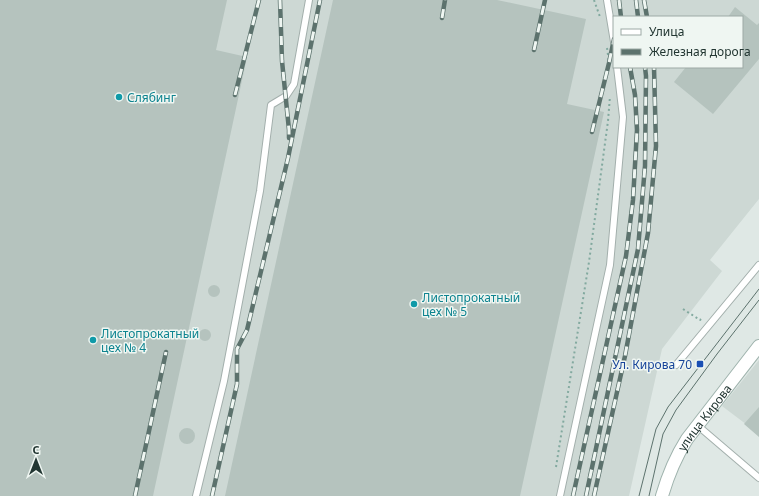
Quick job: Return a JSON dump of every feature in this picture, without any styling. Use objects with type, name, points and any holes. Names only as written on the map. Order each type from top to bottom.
[{"type":"main road","name":"улица Кирова","points":[[662,496],[670,470],[687,439],[759,346]]},
{"type":"lane","points":[[196,496],[224,381],[259,199],[270,105],[286,96],[294,84],[309,0]]},
{"type":"lane","points":[[607,0],[613,36]]},
{"type":"lane","points":[[560,496],[610,265],[623,117],[617,68]]},
{"type":"lane","points":[[676,365],[759,265]]},
{"type":"lane","points":[[697,425],[758,476]]},
{"type":"path","points":[[594,0],[600,19]]},
{"type":"path","points":[[607,45],[609,63]]},
{"type":"path","points":[[555,473],[589,262],[611,90]]},
{"type":"path","points":[[683,309],[700,320],[705,315]]},
{"type":"shaded area","points":[[0,0],[759,0],[759,199],[710,260],[722,271],[662,349],[629,496],[0,496]]},
{"type":"shaded area","points":[[759,360],[759,434],[722,406]]},
{"type":"building","name":"Листопрокатный цех № 4","points":[[0,0],[227,0],[216,50],[247,57],[153,496],[0,496]]},
{"type":"building","name":"Листопрокатный цех № 5","points":[[333,0],[497,0],[586,19],[567,104],[604,112],[520,496],[225,496]]},
{"type":"building","points":[[735,7],[757,25],[759,23],[759,59],[713,114],[674,82],[685,68],[743,68],[743,16],[729,16]]},
{"type":"building","points":[[212,285],[216,285],[220,291],[216,297],[212,297],[208,293],[208,289]]},
{"type":"building","points":[[203,329],[207,329],[211,335],[207,341],[203,341],[199,337],[199,333]]},
{"type":"building","points":[[759,407],[759,437],[744,424]]},
{"type":"building","points":[[187,428],[193,430],[195,436],[193,442],[187,444],[181,442],[179,436],[181,430]]},
{"type":"tram line","points":[[639,496],[656,429],[668,407],[759,289]]},
{"type":"tram line","points":[[649,496],[663,434],[676,410],[759,300]]},
{"type":"railway","points":[[235,95],[259,0]]},
{"type":"railway","points":[[280,0],[282,61],[289,138]]},
{"type":"railway","points":[[212,496],[237,384],[237,349],[247,330],[288,158],[320,0]]},
{"type":"railway","points":[[442,18],[445,0]]},
{"type":"railway","points":[[534,50],[545,0]]},
{"type":"railway","points":[[619,0],[621,16]]},
{"type":"railway","points":[[636,0],[638,16]]},
{"type":"railway","points":[[644,0],[647,16]]},
{"type":"railway","points":[[592,132],[613,44]]},
{"type":"railway","points":[[573,496],[626,256],[633,200],[637,130],[635,95],[630,68]]},
{"type":"railway","points":[[586,496],[638,249],[645,166],[645,68]]},
{"type":"railway","points":[[594,496],[625,356],[648,233],[656,146],[654,68]]},
{"type":"railway","points":[[135,496],[166,352]]},
{"type":"place","name":"Слябинг","points":[[119,97]]},
{"type":"place","name":"Листопрокатный цех № 5","points":[[414,304]]},
{"type":"place","name":"Листопрокатный цех № 4","points":[[93,340]]},
{"type":"place","name":"Ул. Кирова 70","points":[[700,364]]}]
